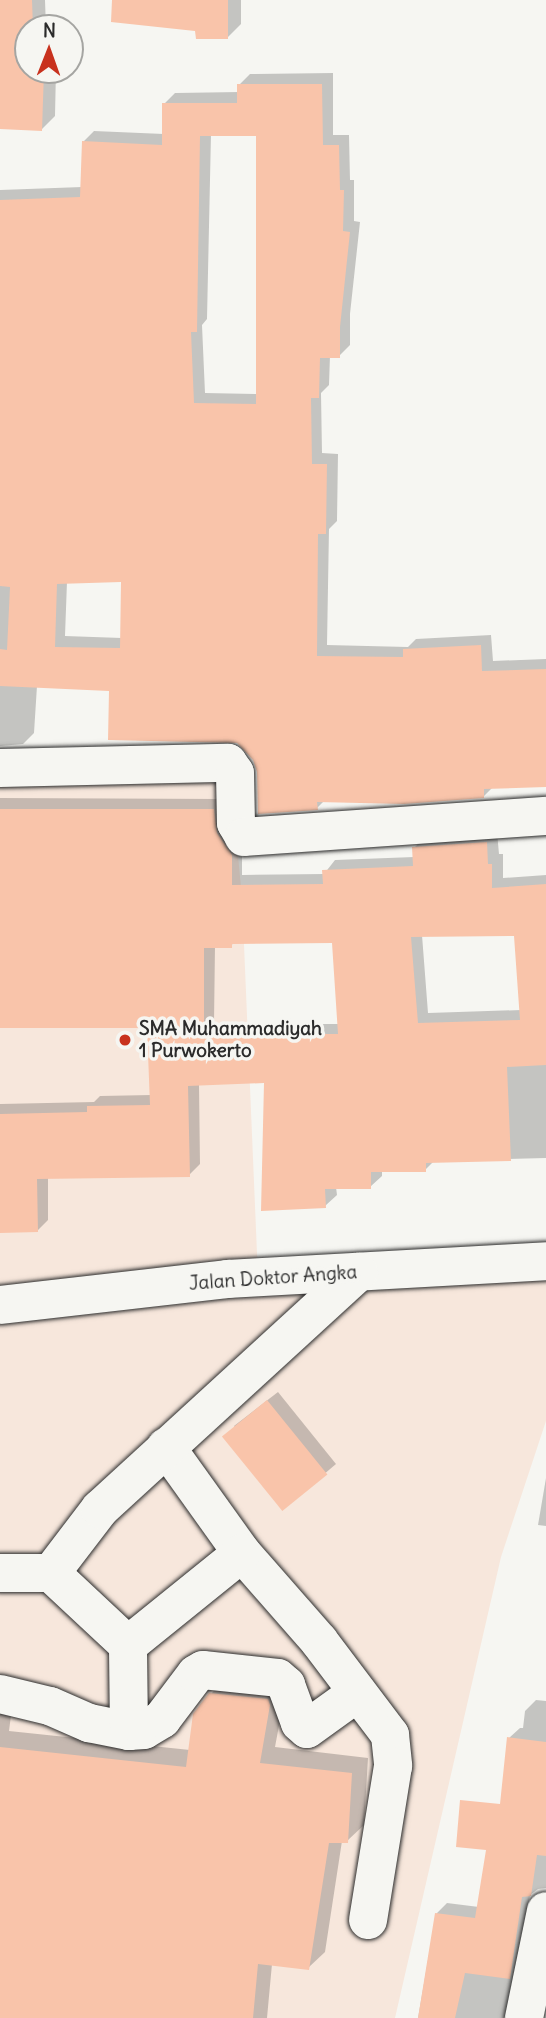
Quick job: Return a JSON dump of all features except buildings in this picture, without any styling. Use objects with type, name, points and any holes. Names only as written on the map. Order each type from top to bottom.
[{"type":"street","points":[[0,768],[228,763],[235,773],[236,823],[244,837],[546,816]]},
{"type":"street","name":"Jalan Doktor Angka","points":[[0,1305],[205,1281],[546,1261]]},
{"type":"street","points":[[51,1573],[100,1508],[359,1272]]},
{"type":"street","points":[[166,1447],[242,1553],[319,1641],[390,1735],[393,1747],[368,1920]]},
{"type":"street","points":[[128,1645],[242,1553]]},
{"type":"street","points":[[0,1573],[51,1573],[128,1645],[129,1731]]},
{"type":"street","points":[[0,1695],[50,1706],[89,1723],[129,1731],[144,1730],[162,1719],[196,1674],[203,1670],[278,1678],[286,1685],[299,1723],[307,1728],[356,1693]]},
{"type":"street","points":[[524,2018],[546,1911]]},
{"type":"shaded area","points":[[230,773],[242,897],[258,1277],[546,1261],[546,1421],[501,1557],[395,2018],[0,2018],[0,780]]},
{"type":"place","name":"SMA Muhammadiyah 1 Purwokerto","points":[[125,1040]]}]
